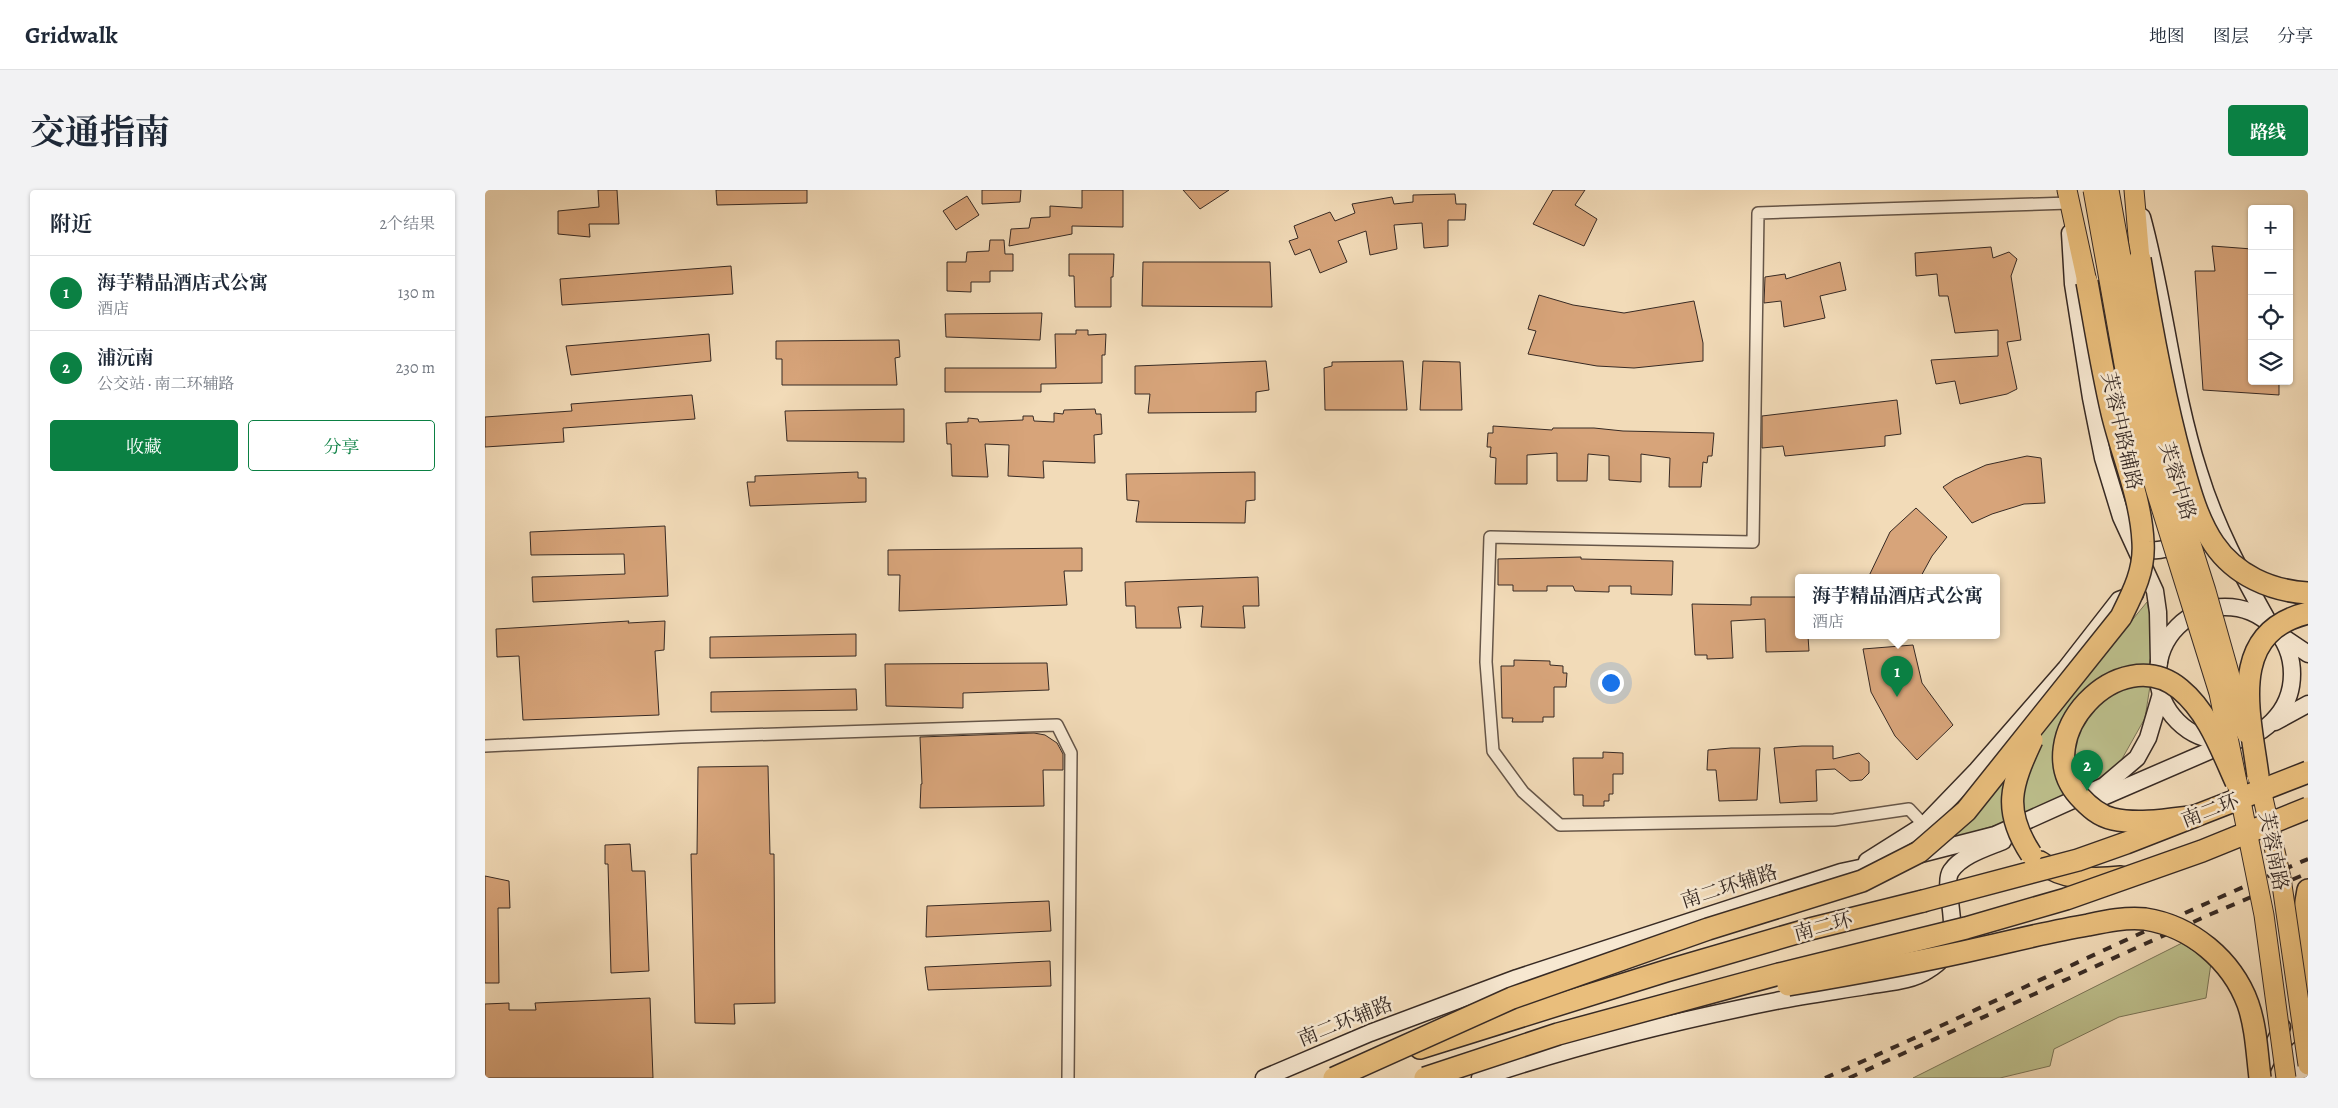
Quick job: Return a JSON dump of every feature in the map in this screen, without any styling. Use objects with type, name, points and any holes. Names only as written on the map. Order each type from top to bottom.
[{"type":"highway","points":[[2140,258],[2160,375],[2189,484],[2202,522],[2214,544],[2235,566],[2254,580],[2272,587],[2308,593]]},
{"type":"highway","points":[[1335,1078],[1512,998],[1708,929],[1862,881],[1893,867],[1919,852],[1966,811],[2121,618],[2135,590],[2141,570],[2143,543],[2139,514],[2112,412],[2087,282]]},
{"type":"highway","points":[[2246,773],[2248,690],[2255,652],[2276,625],[2294,617],[2308,614]]},
{"type":"highway","points":[[2197,816],[2163,820],[2114,819],[2097,813],[2075,792],[2064,769],[2063,749],[2078,712],[2093,696],[2110,684],[2131,676],[2149,674],[2179,687],[2202,713],[2246,773]]},
{"type":"highway","points":[[2048,709],[2022,762],[2013,794],[2012,807],[2016,830],[2031,854],[2043,864],[2059,873],[2078,878],[2127,877]]},
{"type":"highway","name":"南二环","points":[[1335,1078],[1444,1040],[1676,968],[1810,929],[2078,860],[2308,772]]},
{"type":"highway","name":"南二环","points":[[1425,1078],[1558,1034],[1966,928],[2066,899],[2202,851],[2308,808]]},
{"type":"highway","points":[[2308,890],[2303,921],[2303,939],[2308,990]]},
{"type":"highway","points":[[1665,1005],[1918,962],[2117,920],[2144,919],[2168,925],[2205,945],[2221,960],[2236,980],[2247,1002],[2254,1026],[2259,1078]]},
{"type":"main road","name":"芙蓉中路","points":[[2093,190],[2129,392],[2156,491],[2246,773]]},
{"type":"main road","name":"芙蓉中路","points":[[2109,190],[2139,355],[2155,430],[2205,591],[2246,773]]},
{"type":"main road","points":[[2135,193],[2140,258]]},
{"type":"main road","points":[[2068,196],[2087,282]]},
{"type":"main road","name":"芙蓉南路","points":[[2246,773],[2281,878],[2308,1065]]},
{"type":"main road","name":"芙蓉南路","points":[[2246,773],[2286,1078]]},
{"type":"street","points":[[2135,193],[2151,249],[2170,356],[2188,436],[2209,502],[2221,532],[2269,623]]},
{"type":"street","points":[[1924,825],[1909,809],[1834,820],[1560,825],[1523,792],[1493,751],[1487,662],[1490,537],[1753,542],[1758,212],[2068,196]]},
{"type":"street","name":"芙蓉中路辅路","points":[[2068,196],[2073,284],[2080,336],[2103,458],[2128,534],[2155,591],[2158,612],[2159,662]]},
{"type":"street","points":[[2128,534],[2139,547],[2149,551],[2195,541],[2209,527],[2211,517],[2209,502]]},
{"type":"street","points":[[1841,872],[1881,854],[1924,825],[1977,770],[2066,668],[2119,600],[2155,591]]},
{"type":"street","points":[[2246,773],[2236,753],[2225,741],[2196,734],[2181,724],[2169,710],[2161,694],[2158,678],[2159,662],[2165,643],[2177,627],[2193,615],[2212,608],[2232,607],[2252,612],[2269,623],[2293,646],[2308,654]]},
{"type":"street","points":[[2246,773],[2248,747],[2258,732],[2271,722],[2281,710],[2288,696],[2292,680],[2289,657],[2280,635]]},
{"type":"street","name":"南二环辅路","points":[[1264,1078],[1371,1033],[1517,978],[1841,872],[1995,835],[2104,786],[2137,758],[2147,738],[2161,694]]},
{"type":"street","points":[[1480,1078],[1556,1052],[1665,1024],[1799,997],[1911,978],[1929,970],[1939,962],[1953,939],[1948,882],[1950,872],[1960,862],[2225,741],[2258,732],[2308,704]]},
{"type":"street","points":[[485,746],[681,737],[1057,725],[1071,753],[1068,1078]]},
{"type":"street","points":[[2294,1078],[2276,921],[2298,1039],[2302,1078]]},
{"type":"street","points":[[2259,1078],[2286,1019]]},
{"type":"street","points":[[2298,1039],[2308,1059]]},
{"type":"green space","points":[[2147,602],[2156,648],[2145,718],[2118,766],[2085,789],[2023,817],[1953,838]]},
{"type":"green space","points":[[2182,943],[2211,963],[2206,998],[2119,1017],[2054,1049],[2050,1066],[2000,1078],[1913,1078]]},
{"type":"building","points":[[598,190],[617,190],[619,224],[589,224],[590,237],[558,234],[558,211],[599,207]]},
{"type":"building","points":[[716,190],[807,190],[807,203],[717,205]]},
{"type":"building","points":[[982,190],[1021,190],[1020,202],[982,204]]},
{"type":"building","points":[[1082,190],[1123,190],[1123,227],[1072,226],[1072,234],[1009,246],[1011,229],[1029,228],[1031,218],[1050,217],[1050,206],[1082,208]]},
{"type":"building","points":[[1183,190],[1229,190],[1200,209]]},
{"type":"building","points":[[1553,190],[1585,190],[1575,205],[1597,219],[1584,246],[1533,224]]},
{"type":"building","points":[[1455,194],[1456,204],[1466,204],[1465,220],[1448,220],[1448,246],[1424,248],[1422,223],[1394,225],[1397,249],[1370,255],[1366,231],[1338,241],[1347,262],[1320,273],[1310,249],[1295,255],[1289,241],[1298,238],[1294,226],[1330,212],[1335,221],[1355,213],[1352,204],[1392,197],[1394,204],[1413,202],[1413,195]]},
{"type":"building","points":[[967,196],[979,215],[956,230],[943,211]]},
{"type":"building","points":[[990,240],[1004,240],[1005,254],[1013,254],[1013,271],[990,271],[990,282],[971,282],[971,292],[947,291],[947,262],[966,262],[967,252],[989,251]]},
{"type":"building","points":[[2212,246],[2248,249],[2248,385],[2279,385],[2279,395],[2203,390],[2195,271],[2215,271]]},
{"type":"building","points":[[1991,247],[1993,258],[2009,252],[2017,259],[2011,276],[2021,340],[2007,342],[2017,389],[2007,394],[1960,404],[1955,381],[1936,384],[1931,360],[1998,356],[1998,330],[1955,333],[1948,296],[1939,296],[1937,274],[1916,276],[1915,253]]},
{"type":"building","points":[[1069,254],[1114,254],[1113,277],[1111,277],[1111,307],[1075,307],[1074,276],[1069,276]]},
{"type":"building","points":[[1143,262],[1270,262],[1272,307],[1142,306]]},
{"type":"building","points":[[1840,262],[1846,290],[1820,296],[1825,318],[1784,327],[1781,301],[1764,303],[1765,277],[1785,274],[1786,279]]},
{"type":"building","points":[[731,266],[733,294],[562,305],[560,279]]},
{"type":"building","points":[[1539,295],[1573,305],[1624,313],[1694,301],[1703,343],[1703,361],[1634,368],[1597,366],[1528,354],[1536,331],[1528,329]]},
{"type":"building","points":[[1042,313],[1040,340],[946,337],[945,314]]},
{"type":"building","points":[[1076,330],[1088,330],[1088,335],[1106,334],[1105,355],[1102,355],[1102,383],[1041,384],[1041,392],[945,392],[945,368],[1056,368],[1055,334],[1076,334]]},
{"type":"building","points":[[709,334],[711,361],[571,375],[566,346]]},
{"type":"building","points":[[899,340],[900,357],[895,358],[897,385],[782,385],[782,359],[776,359],[776,341]]},
{"type":"building","points":[[1266,361],[1269,390],[1256,392],[1256,412],[1148,413],[1150,394],[1135,394],[1135,366]]},
{"type":"building","points":[[1403,361],[1407,410],[1325,410],[1324,368],[1332,366],[1332,362]]},
{"type":"building","points":[[1423,361],[1460,362],[1462,410],[1420,410]]},
{"type":"building","points":[[692,395],[695,419],[563,428],[564,442],[485,447],[485,417],[572,411],[571,404]]},
{"type":"building","points":[[1897,400],[1901,434],[1885,436],[1885,446],[1785,456],[1783,446],[1762,448],[1762,416]]},
{"type":"building","points":[[904,409],[904,442],[787,441],[785,411]]},
{"type":"building","points":[[1095,409],[1096,414],[1101,414],[1102,434],[1094,435],[1095,463],[1043,461],[1044,478],[1008,476],[1009,445],[985,444],[988,477],[952,476],[951,444],[947,444],[946,423],[968,422],[968,418],[978,419],[979,422],[1023,420],[1023,416],[1033,416],[1034,421],[1054,422],[1054,413],[1063,414],[1064,410]]},
{"type":"building","points":[[1493,426],[1552,430],[1553,428],[1594,428],[1623,431],[1714,433],[1712,456],[1708,456],[1707,463],[1703,462],[1701,487],[1669,487],[1670,458],[1641,454],[1641,482],[1609,480],[1609,456],[1588,454],[1587,481],[1557,481],[1557,453],[1527,455],[1527,484],[1495,484],[1496,458],[1490,457],[1491,447],[1487,447],[1488,433],[1493,433]]},
{"type":"building","points":[[2027,456],[2041,458],[2045,503],[2024,504],[1992,514],[1972,523],[1943,487],[1955,479],[1986,465]]},
{"type":"building","points":[[858,472],[858,478],[866,478],[866,502],[750,506],[747,482],[755,482],[755,476]]},
{"type":"building","points":[[1255,472],[1255,500],[1246,501],[1245,523],[1136,522],[1139,501],[1127,500],[1126,474]]},
{"type":"building","points":[[1916,508],[1947,537],[1932,556],[1922,574],[1870,574],[1890,532]]},
{"type":"building","points":[[665,526],[668,596],[533,602],[532,577],[625,574],[624,554],[531,555],[530,532]]},
{"type":"building","points":[[1082,548],[1082,571],[1064,571],[1067,605],[899,611],[900,575],[888,575],[888,550]]},
{"type":"building","points":[[1581,557],[1581,559],[1673,561],[1672,595],[1631,594],[1631,586],[1609,586],[1609,592],[1575,591],[1573,586],[1547,586],[1547,591],[1513,591],[1513,585],[1498,585],[1498,559]]},
{"type":"building","points":[[1258,577],[1259,606],[1243,606],[1245,628],[1201,627],[1203,606],[1178,607],[1181,628],[1136,628],[1135,606],[1126,606],[1125,582]]},
{"type":"building","points":[[1751,597],[1795,597],[1795,639],[1808,639],[1809,651],[1766,652],[1765,619],[1731,621],[1733,658],[1707,659],[1707,655],[1695,655],[1692,604],[1751,605]]},
{"type":"building","points":[[629,621],[628,623],[665,621],[664,650],[655,651],[659,715],[523,720],[519,656],[497,657],[496,629]]},
{"type":"building","points":[[856,634],[856,656],[710,658],[710,637]]},
{"type":"building","points":[[1913,645],[1922,683],[1953,725],[1917,760],[1895,736],[1871,692],[1863,649]]},
{"type":"building","points":[[1514,660],[1550,661],[1550,665],[1563,666],[1563,673],[1567,673],[1566,687],[1554,687],[1554,717],[1543,717],[1543,722],[1512,722],[1513,718],[1502,718],[1501,666],[1514,666]]},
{"type":"building","points":[[1047,663],[1049,690],[963,693],[963,708],[886,706],[885,664]]},
{"type":"building","points":[[856,689],[857,710],[711,712],[711,692]]},
{"type":"building","points":[[1034,733],[1045,735],[1057,743],[1063,754],[1063,770],[1043,770],[1044,806],[920,808],[922,784],[920,737]]},
{"type":"building","points":[[1833,746],[1833,759],[1859,753],[1869,762],[1869,773],[1862,780],[1850,781],[1835,769],[1816,770],[1817,801],[1780,803],[1774,748]]},
{"type":"building","points":[[1760,748],[1757,800],[1719,801],[1716,770],[1707,770],[1708,750]]},
{"type":"building","points":[[1603,752],[1623,753],[1623,774],[1613,774],[1613,794],[1609,794],[1609,801],[1604,801],[1604,806],[1583,806],[1583,795],[1574,795],[1573,758],[1603,758]]},
{"type":"building","points":[[768,766],[770,854],[774,854],[775,1003],[734,1004],[735,1024],[695,1023],[691,854],[697,854],[698,767]]},
{"type":"building","points":[[630,844],[632,871],[645,871],[649,971],[611,973],[608,864],[605,864],[605,845]]},
{"type":"building","points":[[485,876],[509,881],[510,908],[498,908],[499,983],[485,983]]},
{"type":"building","points":[[1049,901],[1051,931],[926,937],[927,906]]},
{"type":"building","points":[[1050,961],[1051,986],[928,990],[925,967]]},
{"type":"building","points":[[650,998],[653,1078],[485,1078],[485,1004],[509,1003],[509,1010],[536,1010],[535,1003]]},
{"type":"railway","points":[[1825,1078],[2187,912],[2308,859]]},
{"type":"railway","points":[[1849,1078],[2211,914],[2308,873]]},
{"type":"place","name":"海芋精品酒店式公寓","points":[[1897,697]]},
{"type":"place","name":"浦沅南","points":[[2087,791]]}]
